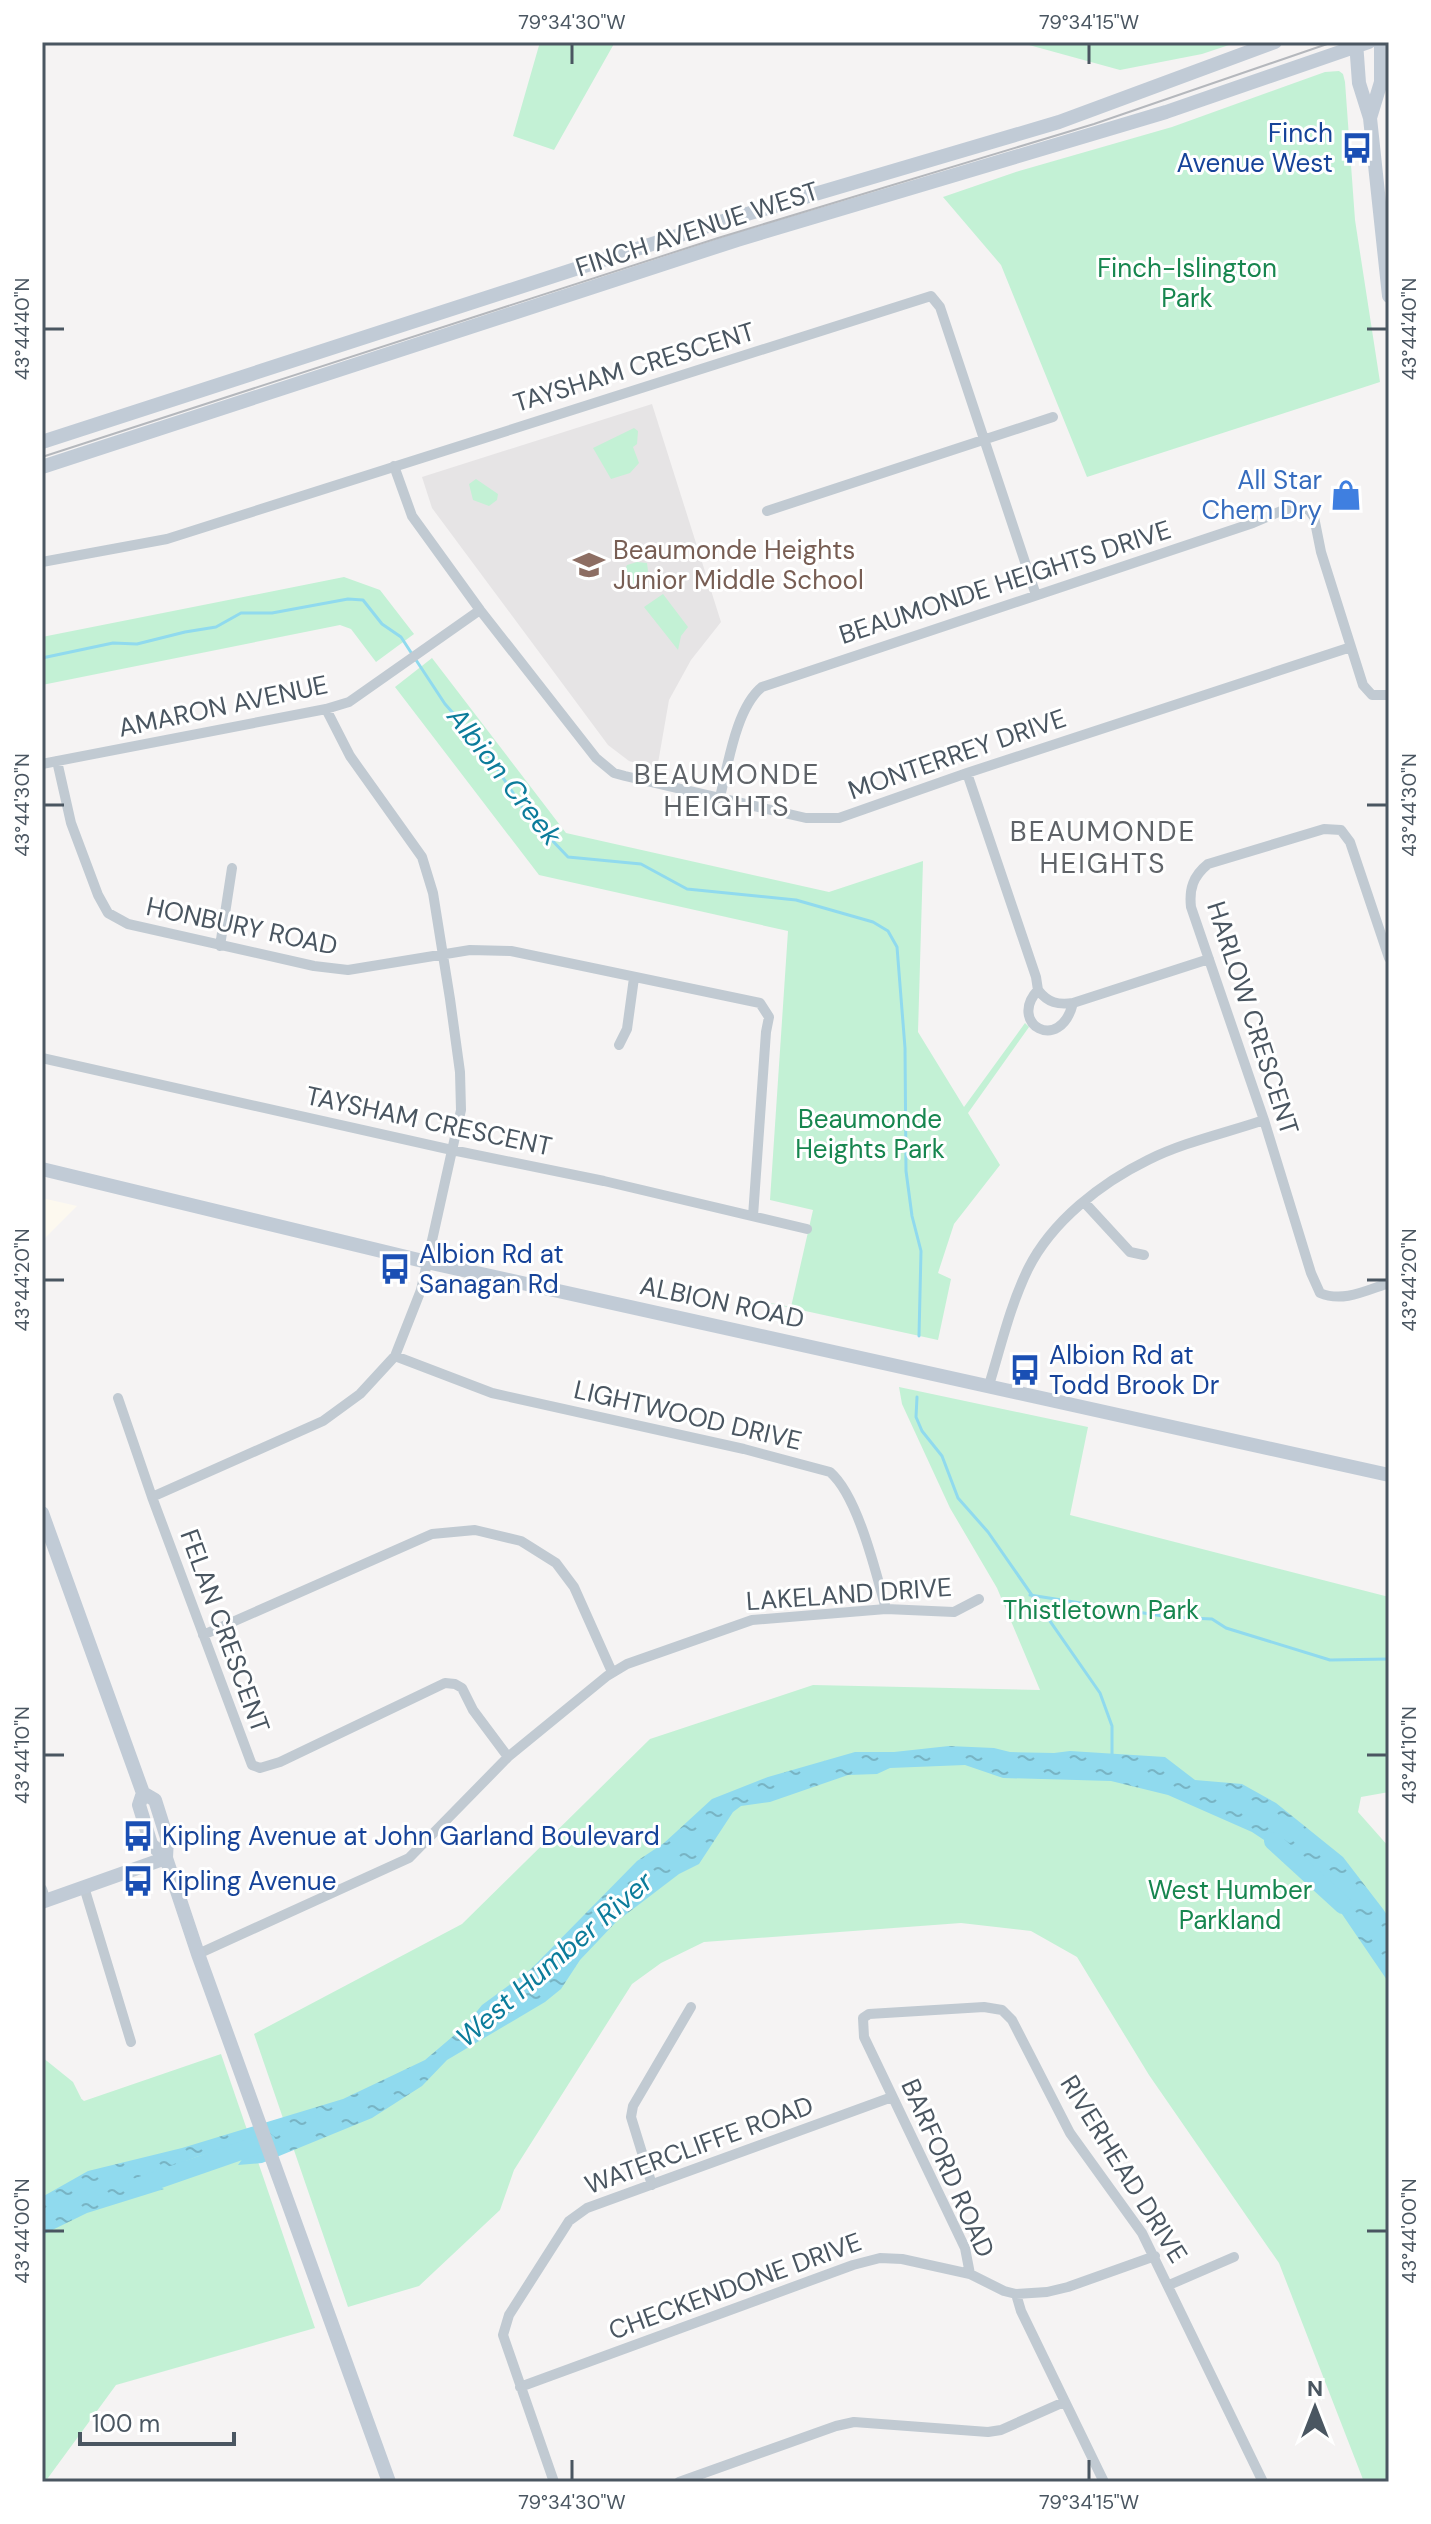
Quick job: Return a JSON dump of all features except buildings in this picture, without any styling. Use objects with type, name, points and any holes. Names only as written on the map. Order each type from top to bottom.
[{"type":"main road","name":"FINCH AVENUE WEST","points":[[42,442],[720,222],[1059,122],[1275,42]]},
{"type":"main road","points":[[1370,118],[1381,82],[1381,42]]},
{"type":"main road","name":"FINCH AVENUE WEST","points":[[42,467],[777,227],[1166,112],[1360,43]]},
{"type":"main road","points":[[1360,43],[1359,83],[1370,118],[1389,296]]},
{"type":"main road","name":"ALBION ROAD","points":[[43,1171],[427,1262],[1389,1475]]},
{"type":"main road","points":[[42,1513],[143,1793],[139,1805],[151,1844],[166,1858],[243,2082],[389,2482]]},
{"type":"main road","points":[[43,1897],[84,1887],[166,1858]]},
{"type":"street","name":"TAYSHAM CRESCENT","points":[[42,562],[167,539],[931,296],[940,307],[1036,595]]},
{"type":"street","points":[[767,511],[1053,417]]},
{"type":"street","name":"MONTERREY DRIVE","points":[[394,466],[412,516],[587,749],[614,773],[806,818],[839,818],[1351,647]]},
{"type":"street","name":"BEAUMONDE HEIGHTS DRIVE","points":[[720,797],[743,712],[762,687],[1300,507],[1309,510],[1314,517],[1321,552],[1363,685],[1372,695],[1389,695]]},
{"type":"street","name":"AMARON AVENUE","points":[[42,764],[349,702],[480,610]]},
{"type":"street","points":[[152,1497],[323,1421],[360,1394],[395,1356],[421,1290],[461,1110],[460,1072],[443,956],[433,893],[422,857],[350,756],[326,709]]},
{"type":"street","name":"HONBURY ROAD","points":[[57,761],[71,823],[98,895],[108,913],[140,929],[314,966],[348,970],[470,950],[511,951],[760,1003],[769,1017],[753,1216]]},
{"type":"street","points":[[967,773],[1038,990],[1044,998],[1059,1005],[1073,1003],[1209,959]]},
{"type":"street","name":"HARLOW CRESCENT","points":[[1389,958],[1350,842],[1341,830],[1333,828],[1208,864],[1198,872],[1192,884],[1190,898],[1209,959],[1320,1293],[1336,1298],[1345,1297],[1389,1283]]},
{"type":"street","points":[[220,946],[232,868]]},
{"type":"street","points":[[619,1045],[627,1029],[634,978]]},
{"type":"street","points":[[1038,990],[1029,1000],[1027,1011],[1039,1029],[1052,1031],[1063,1026],[1070,1016],[1073,1003]]},
{"type":"street","name":"TAYSHAM CRESCENT","points":[[42,1058],[604,1181],[807,1229]]},
{"type":"street","points":[[989,1385],[1012,1308],[1030,1267],[1063,1221],[1084,1202],[1149,1159],[1264,1120]]},
{"type":"street","points":[[1084,1202],[1130,1252],[1144,1255]]},
{"type":"street","name":"LIGHTWOOD DRIVE","points":[[395,1356],[492,1393],[744,1449],[830,1472],[839,1480],[851,1502],[886,1609]]},
{"type":"street","name":"FELAN CRESCENT","points":[[118,1398],[252,1765],[260,1768],[280,1762],[445,1683],[462,1688],[473,1710],[508,1757]]},
{"type":"street","points":[[203,1635],[432,1534],[475,1530],[521,1541],[556,1563],[574,1587],[612,1672]]},
{"type":"street","name":"LAKELAND DRIVE","points":[[198,1954],[409,1858],[508,1757],[612,1672],[627,1664],[752,1620],[886,1609],[954,1612],[979,1599]]},
{"type":"street","points":[[84,1887],[131,2042]]},
{"type":"street","points":[[652,2185],[631,2117],[633,2106],[691,2007]]},
{"type":"street","name":"RIVERHEAD DRIVE","points":[[863,2018],[879,2012],[984,2007],[1002,2010],[1012,2020],[1070,2133],[1127,2211],[1155,2256],[1263,2482]]},
{"type":"street","name":"BARFORD ROAD","points":[[863,2018],[864,2037],[965,2248],[970,2274],[1016,2294]]},
{"type":"street","name":"WATERCLIFFE ROAD","points":[[554,2482],[505,2344],[504,2325],[569,2221],[587,2208],[892,2097]]},
{"type":"street","points":[[1104,2482],[1021,2311],[1016,2294],[1068,2287],[1155,2256]]},
{"type":"street","points":[[1169,2285],[1234,2257]]},
{"type":"street","name":"CHECKENDONE DRIVE","points":[[520,2387],[853,2265],[880,2258],[902,2259],[970,2274]]},
{"type":"street","points":[[679,2482],[836,2426],[871,2422],[988,2432],[1001,2430],[1064,2402]]},
{"type":"shaded area","name":"Beaumonde Heights Junior Middle School","points":[[652,404],[721,622],[691,660],[669,700],[657,769],[629,761],[608,745],[432,508],[422,477]]},
{"type":"shaded area","points":[[42,1198],[77,1206],[42,1241]]},
{"type":"green space","points":[[540,42],[615,42],[554,150],[513,136]]},
{"type":"green space","points":[[1018,42],[1238,42],[1202,54],[1120,70]]},
{"type":"green space","name":"Finch-Islington Park","points":[[1339,71],[1345,82],[1355,220],[1380,382],[1087,477],[1001,265],[943,197],[1019,171],[1172,127],[1325,72]]},
{"type":"green space","points":[[634,428],[638,431],[637,444],[633,447],[639,463],[630,473],[611,479],[593,448]]},
{"type":"green space","points":[[476,479],[498,494],[497,500],[489,506],[473,500],[469,484]]},
{"type":"green space","points":[[647,563],[648,571],[643,584],[633,586],[628,584],[624,572],[627,565]]},
{"type":"green space","points":[[344,577],[380,590],[414,634],[376,662],[351,629],[340,625],[42,685],[42,637]]},
{"type":"green space","points":[[663,594],[688,627],[681,636],[678,650],[644,607]]},
{"type":"green space","name":"Beaumonde Heights Park","points":[[432,658],[566,833],[829,892],[923,861],[918,1032],[964,1107],[1025,1023],[1029,1027],[968,1113],[1000,1165],[954,1224],[938,1273],[951,1279],[938,1340],[750,1299],[791,1307],[813,1210],[770,1200],[788,931],[539,875],[395,687]]},
{"type":"green space","name":"West Humber Parkland","points":[[899,1387],[1088,1427],[1070,1515],[1389,1597],[1389,1792],[1361,1797],[1358,1812],[1389,1847],[1389,2482],[1364,2482],[1279,2263],[1149,2075],[1077,1957],[1031,1931],[961,1923],[704,1942],[661,1963],[632,1984],[514,2170],[500,2210],[419,2286],[348,2307],[254,2034],[462,1924],[650,1739],[813,1685],[1040,1690],[997,1588],[950,1508],[902,1404]]},
{"type":"green space","points":[[221,2054],[315,2328],[116,2385],[42,2482],[42,2064],[84,2101]]},
{"type":"green space","points":[[42,2057],[73,2082],[81,2098],[42,2111]]},
{"type":"water","points":[[949,1746],[994,1748],[1010,1752],[1070,1751],[1165,1757],[1195,1780],[1242,1784],[1276,1803],[1343,1857],[1383,1909],[1389,1918],[1389,1983],[1314,1873],[1252,1832],[1168,1795],[1111,1781],[1003,1778],[965,1765],[890,1768],[877,1774],[848,1775],[770,1802],[741,1806],[733,1812],[699,1864],[679,1874],[616,1922],[580,1960],[561,1989],[545,2002],[447,2060],[422,2086],[372,2118],[262,2163],[238,2165],[249,2150],[238,2149],[191,2159],[160,2175],[157,2185],[164,2189],[87,2213],[42,2235],[42,2197],[88,2171],[182,2148],[343,2099],[425,2060],[465,2026],[482,2005],[531,1969],[637,1861],[664,1843],[712,1799],[768,1777],[855,1752],[894,1752]]},
{"type":"waterway","name":"Albion Creek","points":[[42,658],[113,643],[137,644],[216,627],[241,613],[272,613],[348,599],[363,600],[382,624],[401,637],[412,654]]},
{"type":"waterway","name":"Albion Creek","points":[[416,660],[445,704],[483,747],[526,813],[568,857],[641,864],[687,889],[796,900],[873,922],[888,931],[897,947],[905,1048],[906,1171],[921,1251],[919,1336]]},
{"type":"waterway","name":"Albion Creek","points":[[917,1397],[916,1417],[922,1431],[942,1456],[958,1498],[988,1532],[1100,1693],[1112,1726],[1112,1756]]},
{"type":"waterway","points":[[1030,1595],[1169,1617],[1212,1619],[1226,1628],[1330,1660],[1389,1659]]},
{"type":"waterway","name":"West Humber River","points":[[1273,1841],[1343,1905]]},
{"type":"waterway","name":"West Humber River","points":[[137,2187],[267,2142]]},
{"type":"tram line","points":[[42,457],[718,238],[1094,124],[1333,42]]},
{"type":"place","name":"Finch Avenue West","points":[[1357,148]]},
{"type":"place","name":"All Star Chem Dry","points":[[1346,495]]},
{"type":"place","name":"Beaumonde Heights Junior Middle School","points":[[589,565]]},
{"type":"place","name":"Albion Rd at Sanagan Rd","points":[[395,1269]]},
{"type":"place","name":"Albion Rd at Todd Brook Dr","points":[[1025,1370]]},
{"type":"place","name":"Kipling Avenue at John Garland Boulevard","points":[[138,1836]]},
{"type":"place","name":"Kipling Avenue","points":[[138,1881]]},
{"type":"district","name":"BEAUMONDE HEIGHTS","points":[[727,790]]},
{"type":"district","name":"BEAUMONDE HEIGHTS","points":[[1103,847]]},
{"type":"park label","name":"Thistletown Park","points":[[1101,1610]]}]
